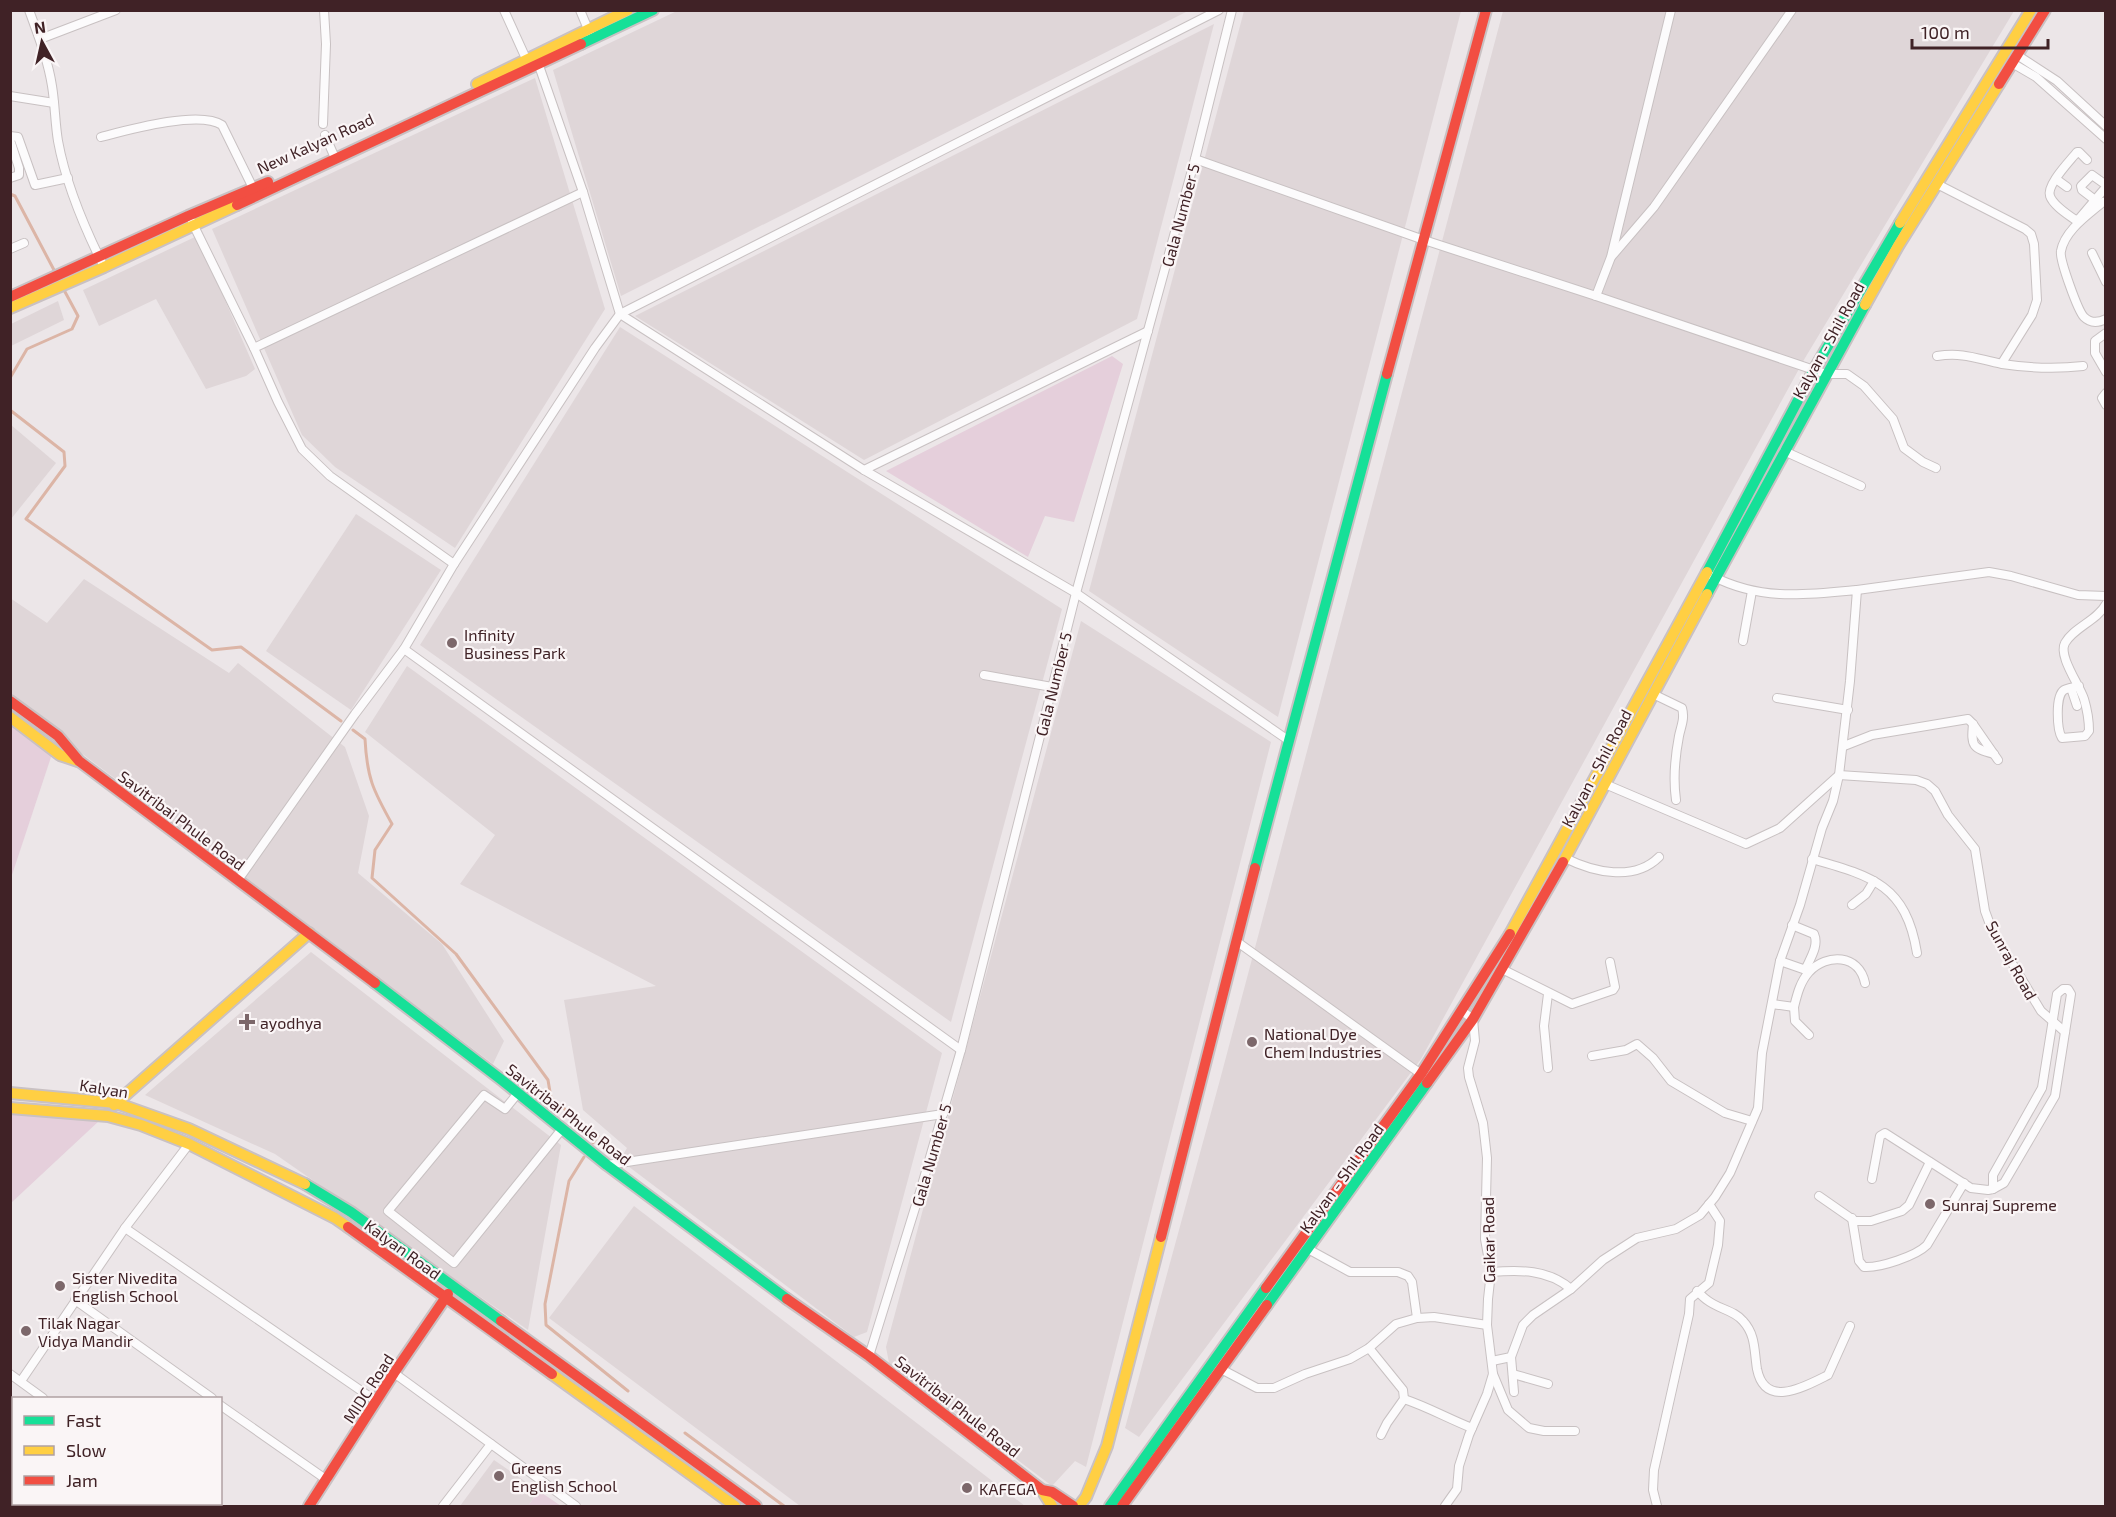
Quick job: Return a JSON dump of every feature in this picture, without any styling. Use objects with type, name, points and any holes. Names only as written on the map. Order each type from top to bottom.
[{"type":"main road","points":[[590,34],[628,10]]},
{"type":"main road","points":[[466,93],[590,34],[653,10]]},
{"type":"main road","points":[[1079,1506],[1086,1497],[1107,1446],[1288,740],[1486,10]]},
{"type":"main road","name":"Kalyan - Shil Road","points":[[1122,1506],[1221,1369],[1272,1289],[1308,1249],[1473,1019],[1565,858],[1653,694],[1814,370],[1889,240],[2031,10]]},
{"type":"main road","name":"Kalyan - Shil Road","points":[[1110,1506],[1272,1289],[1421,1074],[1502,948],[1898,246],[2045,10]]},
{"type":"main road","name":"New Kalyan Road","points":[[10,297],[98,256],[191,220],[449,105],[466,93]]},
{"type":"main road","name":"New Kalyan Road","points":[[334,156],[466,93]]},
{"type":"main road","name":"New Kalyan Road","points":[[10,308],[104,267],[191,220]]},
{"type":"main road","name":"Savitribai Phule Road","points":[[10,701],[58,736],[79,761],[309,933],[608,1165],[759,1280],[869,1356],[1042,1490],[1053,1506]]},
{"type":"main road","name":"Savitribai Phule Road","points":[[10,717],[60,755],[79,761]]},
{"type":"main road","points":[[108,1116],[116,1103],[309,933]]},
{"type":"main road","name":"Kalyan","points":[[10,1093],[116,1103],[189,1129]]},
{"type":"main road","name":"Kalyan Road","points":[[10,1108],[108,1116],[141,1125],[189,1144],[335,1218],[735,1506]]},
{"type":"main road","name":"Kalyan Road","points":[[189,1129],[303,1183],[374,1229],[756,1506]]},
{"type":"main road","points":[[365,1240],[374,1229]]},
{"type":"main road","name":"MIDC Road","points":[[309,1506],[394,1373],[446,1299],[452,1286]]},
{"type":"main road","name":"Savitribai Phule Road","points":[[1042,1490],[1052,1492],[1073,1506]]},
{"type":"street","points":[[29,10],[40,39],[52,85],[58,142],[68,178],[81,218],[104,267]]},
{"type":"street","points":[[40,39],[116,10]]},
{"type":"street","points":[[323,124],[326,44],[324,10]]},
{"type":"street","points":[[504,10],[533,61],[583,192],[620,314],[864,470],[1076,593],[1288,740]]},
{"type":"street","points":[[580,10],[590,34]]},
{"type":"street","points":[[238,880],[355,714],[404,649],[454,564],[595,348],[620,314],[1219,10]]},
{"type":"street","name":"Gala Number 5","points":[[869,1356],[961,1050],[1076,593],[1195,159],[1232,10]]},
{"type":"street","points":[[1596,296],[1611,257],[1671,10]]},
{"type":"street","points":[[1611,257],[1654,207],[1792,10]]},
{"type":"street","points":[[2015,59],[2057,81],[2106,126]]},
{"type":"street","points":[[2015,59],[2106,138]]},
{"type":"street","points":[[10,96],[54,103]]},
{"type":"street","points":[[101,137],[144,126],[194,119],[215,120],[222,124],[255,191]]},
{"type":"street","points":[[325,135],[334,156]]},
{"type":"street","points":[[10,178],[19,175],[20,168],[10,138],[18,137],[35,185],[68,178]]},
{"type":"street","points":[[2087,160],[2077,152],[2049,191],[2051,199],[2074,219],[2080,219],[2102,202]]},
{"type":"street","points":[[1195,159],[1424,240],[1826,374],[1846,374],[1864,386],[1893,418],[1904,448],[1923,462],[1936,468]]},
{"type":"street","points":[[2102,202],[2082,190],[2081,186],[2092,175],[2106,186],[2102,202],[2066,238],[2060,253],[2081,314],[2092,321],[2100,322],[2106,319]]},
{"type":"street","points":[[2056,179],[2067,187]]},
{"type":"street","points":[[1937,184],[2031,234],[2034,244],[2037,300],[2032,315],[2002,363]]},
{"type":"street","points":[[255,348],[583,192]]},
{"type":"street","points":[[191,220],[302,449],[330,476],[454,564]]},
{"type":"street","points":[[10,249],[24,243]]},
{"type":"street","points":[[2092,252],[2106,282]]},
{"type":"street","points":[[864,470],[1148,331]]},
{"type":"street","points":[[2106,333],[2100,336],[2094,345],[2095,353],[2106,372]]},
{"type":"street","points":[[1937,356],[1954,353],[2002,363],[2062,369],[2083,366]]},
{"type":"street","points":[[2106,393],[2102,398],[2106,405]]},
{"type":"street","points":[[1784,451],[1861,486]]},
{"type":"street","points":[[1711,576],[1752,591],[1794,596],[1989,572],[2012,576],[2078,595],[2106,596]]},
{"type":"street","points":[[1514,1392],[1511,1357],[1523,1325],[1533,1315],[1571,1289],[1603,1260],[1637,1238],[1676,1229],[1700,1215],[1730,1173],[1758,1108],[1762,1053],[1780,961],[1822,828],[1833,801],[1839,775],[1848,710],[1857,590]]},
{"type":"street","points":[[1743,641],[1752,591]]},
{"type":"street","points":[[2078,706],[2075,687],[2063,648],[2066,641],[2098,614],[2106,604]]},
{"type":"street","points":[[404,649],[961,1050]]},
{"type":"street","points":[[984,675],[1053,687]]},
{"type":"street","points":[[2075,687],[2084,699],[2089,731],[2085,736],[2062,738],[2058,720],[2062,692],[2075,687]]},
{"type":"street","points":[[1653,694],[1682,708],[1684,717],[1679,734],[1675,768],[1676,800]]},
{"type":"street","points":[[1777,698],[1848,710]]},
{"type":"street","points":[[1844,746],[1872,735],[1968,719],[1996,757]]},
{"type":"street","points":[[1605,784],[1746,844],[1780,828],[1839,775]]},
{"type":"street","name":"Sunraj Road","points":[[1839,775],[1916,780],[1927,784],[1935,791],[1948,815],[1975,849],[1985,911],[1992,930],[2041,1011],[2066,1032]]},
{"type":"street","points":[[1565,858],[1581,866],[1622,873],[1651,866],[1659,857]]},
{"type":"street","points":[[1812,859],[1858,873],[1886,888],[1903,908],[1915,938],[1917,953]]},
{"type":"street","points":[[1852,905],[1866,894],[1874,881]]},
{"type":"street","points":[[1780,961],[1806,968],[1816,946],[1814,934],[1792,925]]},
{"type":"street","points":[[1236,941],[1421,1074]]},
{"type":"street","points":[[1809,1035],[1795,1021],[1794,1007],[1801,982],[1816,965],[1829,959],[1840,959],[1855,965],[1865,983]]},
{"type":"street","points":[[1502,969],[1572,1004],[1613,990],[1610,962]]},
{"type":"street","points":[[1872,1179],[1880,1136],[1883,1133],[1971,1188],[1993,1189],[2004,1183],[2055,1096],[2071,994],[2068,989],[2063,989],[2057,994],[2044,1082],[1993,1175],[1993,1189]]},
{"type":"street","points":[[1548,994],[1544,1026],[1548,1068]]},
{"type":"street","points":[[1772,1004],[1794,1007]]},
{"type":"street","points":[[1462,1011],[1473,1019]]},
{"type":"street","name":"Gaikar Road","points":[[1473,1019],[1475,1041],[1468,1068],[1483,1123],[1487,1158],[1485,1239],[1491,1272],[1487,1325],[1493,1374]]},
{"type":"street","points":[[1592,1056],[1626,1050],[1636,1044],[1653,1058],[1671,1081],[1725,1113],[1752,1121]]},
{"type":"street","points":[[2044,1082],[2057,1084]]},
{"type":"street","points":[[518,1093],[505,1108],[484,1095],[388,1211],[454,1263],[562,1129]]},
{"type":"street","points":[[2036,1100],[2049,1107]]},
{"type":"street","points":[[608,1165],[943,1114]]},
{"type":"street","points":[[21,1381],[124,1228],[189,1144]]},
{"type":"street","points":[[1819,1196],[1852,1218],[1863,1222],[1871,1221],[1906,1209],[1930,1162]]},
{"type":"street","points":[[1852,1218],[1858,1260],[1864,1267],[1876,1266],[1919,1252],[1927,1245],[1964,1183]]},
{"type":"street","points":[[1657,1506],[1653,1490],[1654,1470],[1689,1314],[1690,1299],[1709,1283],[1718,1245],[1720,1221],[1709,1204]]},
{"type":"street","points":[[124,1228],[376,1401]]},
{"type":"street","points":[[1308,1249],[1350,1272],[1398,1272],[1408,1276],[1412,1282],[1417,1318]]},
{"type":"street","points":[[1491,1272],[1523,1269],[1562,1281],[1571,1289]]},
{"type":"street","points":[[1697,1291],[1708,1301],[1733,1313],[1743,1321],[1753,1336],[1757,1369],[1762,1384],[1773,1392],[1790,1391],[1828,1375],[1850,1326]]},
{"type":"street","points":[[75,1300],[211,1397]]},
{"type":"street","points":[[1221,1369],[1257,1388],[1274,1388],[1350,1359],[1370,1348],[1395,1324],[1417,1318],[1434,1317],[1487,1325]]},
{"type":"street","points":[[1370,1348],[1403,1390],[1404,1399],[1381,1435]]},
{"type":"street","points":[[1492,1361],[1511,1357]]},
{"type":"street","points":[[394,1373],[576,1506]]},
{"type":"street","points":[[10,1374],[42,1397]]},
{"type":"street","points":[[1445,1506],[1457,1489],[1459,1466],[1493,1374]]},
{"type":"street","points":[[1493,1374],[1508,1410],[1529,1428],[1545,1431],[1575,1431]]},
{"type":"street","points":[[1513,1374],[1548,1384]]},
{"type":"street","points":[[1404,1399],[1472,1428]]},
{"type":"street","points":[[222,1406],[327,1480]]},
{"type":"street","points":[[443,1506],[491,1444]]},
{"type":"shaded area","points":[[679,10],[1188,11],[621,296],[553,70]]},
{"type":"shaded area","points":[[1244,11],[1461,11],[1278,717],[1089,591]]},
{"type":"shaded area","points":[[1503,11],[2014,11],[1805,358],[1421,1059],[1139,1437],[1125,1428],[1221,1076]]},
{"type":"shaded area","points":[[1214,24],[1137,319],[864,460],[635,316]]},
{"type":"shaded area","points":[[535,78],[605,309],[455,548],[335,467],[302,435],[212,229]]},
{"type":"shaded area","points":[[197,236],[255,369],[246,376],[206,389],[156,299],[99,326],[83,290]]},
{"type":"shaded area","points":[[58,301],[64,320],[11,346],[11,324]]},
{"type":"shaded area","points":[[620,327],[1062,609],[951,1022],[420,645]]},
{"type":"shaded area","points":[[1112,356],[1123,364],[1074,522],[1045,516],[1028,557],[886,471]]},
{"type":"shaded area","points":[[11,425],[56,463],[11,519]]},
{"type":"shaded area","points":[[356,514],[441,570],[351,710],[266,651]]},
{"type":"shaded area","points":[[84,579],[229,673],[238,663],[345,747],[369,816],[358,873],[442,944],[504,1041],[493,1064],[11,700],[10,598],[47,623]]},
{"type":"shaded area","points":[[1081,621],[1271,742],[1086,1467],[1075,1461],[1052,1486],[889,1363],[886,1347]]},
{"type":"shaded area","points":[[407,666],[942,1053],[867,1332],[854,1337],[620,1160],[627,1148],[583,1110],[564,1000],[656,986],[460,884],[495,835],[365,732]]},
{"type":"shaded area","points":[[11,722],[52,754],[11,878]]},
{"type":"shaded area","points":[[311,952],[561,1145],[528,1330],[275,1154],[145,1095]]},
{"type":"shaded area","points":[[11,1111],[100,1120],[11,1203]]},
{"type":"shaded area","points":[[634,1206],[1025,1506],[800,1506],[549,1318]]},
{"type":"shaded area","name":"Greens English School","points":[[494,1460],[539,1491],[528,1506],[460,1506]]},
{"type":"shaded area","points":[[539,1491],[561,1506],[528,1506]]},
{"type":"waterway","points":[[10,194],[15,196],[54,270]]},
{"type":"waterway","points":[[10,378],[27,349],[72,329],[78,316],[64,290]]},
{"type":"waterway","points":[[10,410],[64,452],[65,466],[26,519],[212,650],[241,647],[341,721]]},
{"type":"waterway","points":[[353,730],[365,739],[367,764],[372,783],[392,824],[375,850],[372,878],[456,954],[548,1080],[551,1098],[598,1136],[593,1143]]},
{"type":"waterway","points":[[584,1157],[569,1181],[545,1304],[546,1325],[628,1391]]},
{"type":"waterway","points":[[685,1433],[784,1506]]},
{"type":"traffic: fast","points":[[581,44],[653,10]]},
{"type":"traffic: fast","points":[[1707,572],[1814,370],[1900,223]]},
{"type":"traffic: fast","points":[[1707,594],[1865,305]]},
{"type":"traffic: fast","points":[[1255,868],[1387,374]]},
{"type":"traffic: fast","points":[[375,983],[503,1081],[607,1165],[787,1299]]},
{"type":"traffic: fast","points":[[1267,1305],[1427,1083]]},
{"type":"traffic: fast","points":[[305,1184],[351,1212],[501,1321]]},
{"type":"traffic: fast","points":[[1110,1506],[1266,1288]]},
{"type":"traffic: slow","points":[[477,84],[628,10]]},
{"type":"traffic: slow","points":[[1900,223],[2031,10]]},
{"type":"traffic: slow","points":[[1865,305],[1898,246],[1999,84]]},
{"type":"traffic: slow","points":[[10,308],[237,205]]},
{"type":"traffic: slow","points":[[1510,934],[1707,572]]},
{"type":"traffic: slow","points":[[1563,862],[1707,594]]},
{"type":"traffic: slow","points":[[10,717],[60,755],[78,761]]},
{"type":"traffic: slow","points":[[114,1105],[309,933]]},
{"type":"traffic: slow","points":[[10,1093],[116,1103],[189,1129],[305,1184]]},
{"type":"traffic: slow","points":[[10,1108],[108,1116],[141,1125],[189,1144],[335,1218],[348,1227]]},
{"type":"traffic: slow","points":[[1079,1506],[1086,1497],[1107,1446],[1161,1237]]},
{"type":"traffic: slow","points":[[552,1374],[735,1506]]},
{"type":"traffic: slow","points":[[1042,1490],[1052,1506]]},
{"type":"traffic: jam","points":[[1387,374],[1486,10]]},
{"type":"traffic: jam","points":[[1999,84],[2045,10]]},
{"type":"traffic: jam","points":[[237,205],[581,44]]},
{"type":"traffic: jam","points":[[10,297],[268,182]]},
{"type":"traffic: jam","points":[[10,701],[58,736],[79,761],[375,983]]},
{"type":"traffic: jam","points":[[1427,1083],[1473,1019],[1563,862]]},
{"type":"traffic: jam","points":[[1161,1237],[1255,868]]},
{"type":"traffic: jam","points":[[1266,1288],[1421,1074],[1510,934]]},
{"type":"traffic: jam","points":[[348,1227],[552,1374]]},
{"type":"traffic: jam","points":[[309,1506],[394,1373],[448,1294]]},
{"type":"traffic: jam","points":[[787,1299],[869,1356],[1042,1490],[1052,1492],[1073,1506]]},
{"type":"traffic: jam","points":[[1122,1506],[1267,1305]]},
{"type":"traffic: jam","points":[[501,1321],[756,1506]]},
{"type":"place","name":"Infinity Business Park","points":[[452,643]]},
{"type":"place","name":"ayodhya","points":[[247,1022]]},
{"type":"place","name":"National Dye Chem Industries","points":[[1252,1042]]},
{"type":"place","name":"Sunraj Supreme","points":[[1930,1204]]},
{"type":"place","name":"Sister Nivedita English School","points":[[60,1286]]},
{"type":"place","name":"Tilak Nagar Vidya Mandir","points":[[26,1331]]},
{"type":"place","name":"Greens English School","points":[[499,1476]]},
{"type":"place","name":"KAFEGA","points":[[967,1488]]}]
